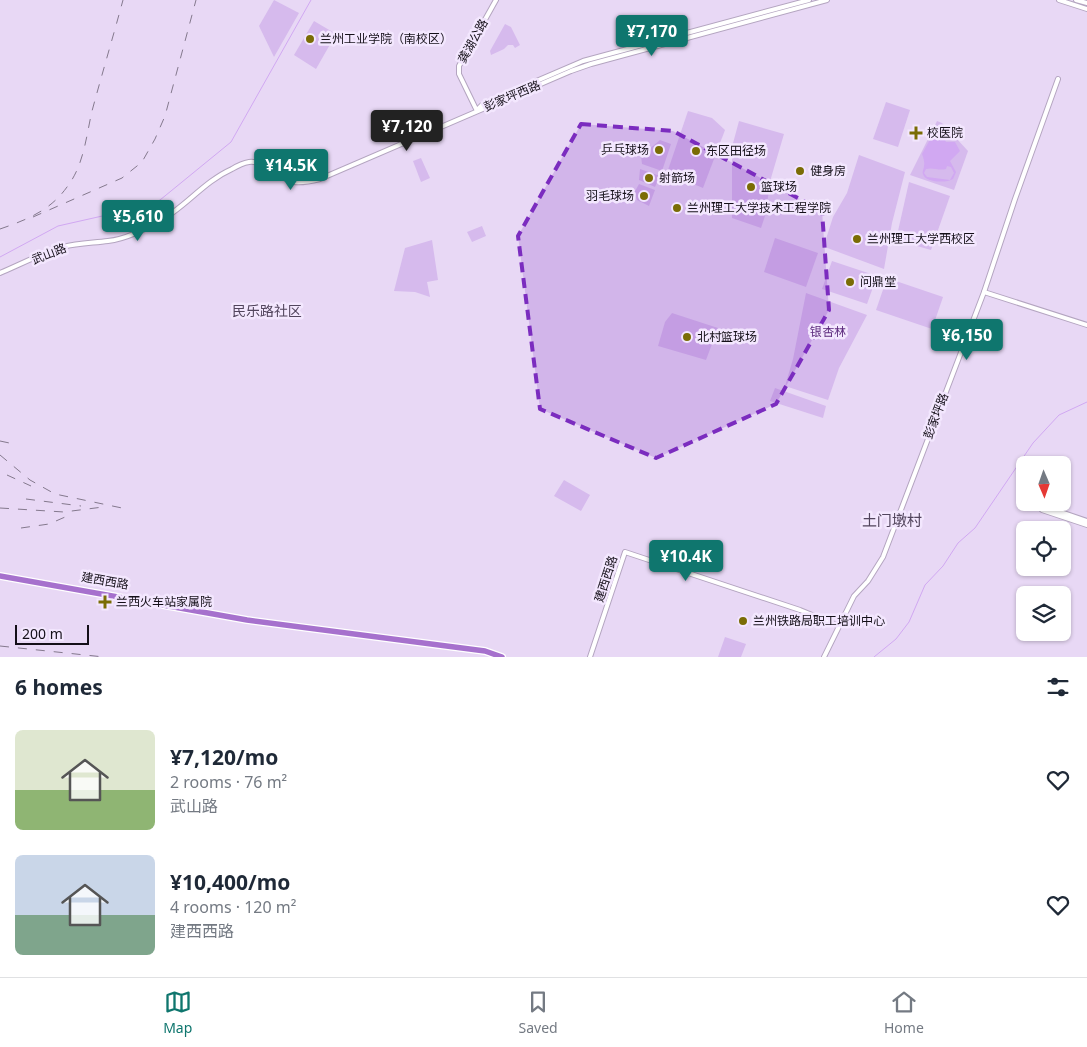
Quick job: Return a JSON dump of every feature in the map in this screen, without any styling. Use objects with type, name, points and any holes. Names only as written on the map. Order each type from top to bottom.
[{"type":"highway","name":"建西西路","points":[[0,575],[199,608],[266,622],[494,654],[503,657]]},
{"type":"main road","name":"龚湖公路","points":[[477,111],[459,74],[459,66],[496,0]]},
{"type":"main road","name":"彭家坪西路","points":[[477,111],[483,104],[583,60],[809,0]]},
{"type":"main road","name":"彭家坪西路","points":[[477,111],[591,64],[827,0]]},
{"type":"main road","points":[[1059,0],[1085,4]]},
{"type":"main road","points":[[1076,0],[1085,4]]},
{"type":"main road","name":"彭家坪路","points":[[824,657],[857,592],[868,581],[883,557],[984,292],[1058,79]]},
{"type":"main road","name":"武山路","points":[[0,273],[62,247],[110,241],[130,235],[172,214],[206,183],[219,174],[241,164],[258,163],[294,182],[320,180],[477,111]]},
{"type":"main road","points":[[984,292],[1087,325]]},
{"type":"main road","points":[[1051,511],[1087,523]]},
{"type":"main road","name":"建西西路","points":[[590,657],[625,552],[800,610],[840,626]]},
{"type":"highlighted area","points":[[581,124],[673,131],[822,211],[829,310],[776,404],[656,458],[540,409],[518,236]]},
{"type":"green space","points":[[274,0],[299,13],[274,57],[259,26]]},
{"type":"green space","points":[[314,21],[336,34],[316,69],[294,55]]},
{"type":"green space","points":[[505,24],[511,27],[520,45],[515,48],[513,45],[508,45],[491,55],[490,51]]},
{"type":"green space","points":[[886,102],[910,110],[898,147],[873,139]]},
{"type":"green space","name":"东区田径场","points":[[688,111],[712,118],[725,130],[703,188],[667,173]]},
{"type":"green space","points":[[739,121],[784,134],[771,178],[765,216],[761,228],[732,218],[732,147]]},
{"type":"green space","points":[[937,121],[942,123],[968,151],[954,190],[910,175]]},
{"type":"green space","name":"乒乓球场","points":[[660,140],[671,144],[662,171],[642,164],[641,156]]},
{"type":"green space","points":[[859,155],[905,172],[892,223],[884,269],[822,246],[833,217],[847,193]]},
{"type":"green space","points":[[421,158],[430,178],[421,182],[413,161]]},
{"type":"green space","name":"射箭场","points":[[640,169],[660,176],[655,187],[639,180]]},
{"type":"green space","points":[[909,182],[950,196],[931,250],[896,240]]},
{"type":"green space","name":"羽毛球场","points":[[639,184],[655,190],[649,206],[637,200],[634,193]]},
{"type":"green space","points":[[482,226],[486,236],[472,242],[467,232]]},
{"type":"green space","points":[[775,238],[818,253],[806,287],[764,272]]},
{"type":"green space","points":[[432,240],[438,280],[427,282],[430,297],[415,292],[394,291],[405,248]]},
{"type":"green space","name":"问鼎堂","points":[[832,261],[877,276],[867,304],[822,289]]},
{"type":"green space","points":[[887,278],[943,297],[932,329],[876,310]]},
{"type":"green space","name":"银杏林","points":[[806,293],[867,315],[839,368],[828,400],[785,386],[793,359]]},
{"type":"green space","name":"北村篮球场","points":[[672,313],[718,328],[706,360],[658,346],[665,322]]},
{"type":"green space","points":[[775,388],[826,406],[823,418],[770,401]]},
{"type":"green space","points":[[564,480],[590,495],[581,511],[554,496]]},
{"type":"green space","points":[[725,637],[746,644],[741,657],[718,657]]},
{"type":"shaded area","points":[[940,128],[943,129],[948,135],[945,140],[946,142],[955,142],[960,151],[950,161],[956,172],[953,179],[950,180],[941,182],[932,181],[923,174],[924,163],[922,154],[933,134]],"holes":[[[947,166],[951,167],[954,173],[950,180],[927,177],[924,173],[926,169],[946,169]]]},
{"type":"waterway","points":[[0,257],[58,226],[151,205],[160,200],[231,142],[311,0]]},
{"type":"waterway","points":[[874,657],[896,639],[909,622],[925,585],[943,566],[958,543],[975,528],[1033,443],[1059,415],[1087,402]]},
{"type":"railway","points":[[0,229],[37,214],[53,202],[73,178],[84,150],[92,111],[123,0]]},
{"type":"railway","points":[[33,217],[122,178],[142,162],[165,116],[196,0]]},
{"type":"railway","points":[[0,441],[14,444]]},
{"type":"railway","points":[[0,455],[30,480],[55,494],[122,508]]},
{"type":"railway","points":[[7,475],[31,486]]},
{"type":"railway","points":[[26,499],[81,506]]},
{"type":"railway","points":[[0,508],[64,512],[103,507]]},
{"type":"railway","points":[[21,528],[49,524],[72,514]]},
{"type":"railway","points":[[0,646],[104,657]]},
{"type":"place","name":"兰州工业学院（南校区）","points":[[310,39]]},
{"type":"place","name":"校医院","points":[[916,133]]},
{"type":"place","name":"乒乓球场","points":[[659,150]]},
{"type":"place","name":"东区田径场","points":[[696,151]]},
{"type":"place","name":"健身房","points":[[800,171]]},
{"type":"place","name":"射箭场","points":[[649,178]]},
{"type":"place","name":"篮球场","points":[[751,187]]},
{"type":"place","name":"羽毛球场","points":[[644,196]]},
{"type":"place","name":"兰州理工大学技术工程学院","points":[[677,208]]},
{"type":"place","name":"兰州理工大学西校区","points":[[857,239]]},
{"type":"place","name":"问鼎堂","points":[[850,282]]},
{"type":"place","name":"北村篮球场","points":[[687,337]]},
{"type":"place","name":"兰西火车站家属院","points":[[105,602]]},
{"type":"place","name":"兰州铁路局职工培训中心","points":[[743,621]]},
{"type":"district","name":"民乐路社区","points":[[267,311]]},
{"type":"district","name":"土门墩村","points":[[892,521]]}]
